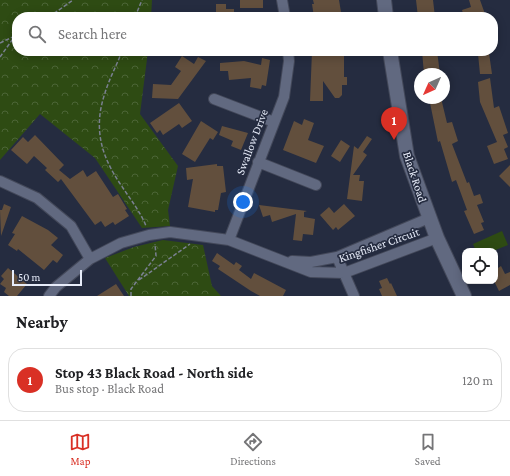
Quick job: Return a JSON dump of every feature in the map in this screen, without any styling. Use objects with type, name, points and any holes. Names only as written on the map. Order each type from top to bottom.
[{"type":"main road","points":[[384,0],[385,12]]},
{"type":"main road","name":"Black Road","points":[[391,56],[407,156],[437,238],[464,296]]},
{"type":"street","points":[[282,0],[284,12]]},
{"type":"street","name":"Swallow Drive","points":[[229,240],[284,97],[288,56]]},
{"type":"street","points":[[214,98],[274,122]]},
{"type":"street","points":[[258,162],[316,185]]},
{"type":"street","points":[[0,181],[37,198],[71,226],[90,259]]},
{"type":"street","name":"Kingfisher Circuit","points":[[282,260],[311,262],[337,257],[429,218]]},
{"type":"street","name":"Kingfisher Circuit","points":[[49,296],[56,287],[90,259],[120,243],[149,235],[170,232],[229,240],[311,272],[344,274],[437,238]]},
{"type":"street","points":[[337,257],[354,296]]},
{"type":"path","points":[[55,12],[73,0]]},
{"type":"path","points":[[137,12],[142,0]]},
{"type":"path","points":[[0,43],[12,37]]},
{"type":"path","points":[[0,57],[12,40]]},
{"type":"path","points":[[120,56],[104,94],[98,127],[104,156],[120,185],[140,212],[149,235],[156,245],[156,256],[131,289],[131,296]]},
{"type":"path","points":[[137,281],[202,236]]},
{"type":"green space","points":[[0,0],[152,0],[151,12],[12,12],[12,56],[147,56],[140,114],[178,166],[168,210],[170,226],[142,228],[95,158],[40,114],[0,160]]},
{"type":"green space","points":[[502,231],[508,245],[498,249],[475,248],[473,244]]},
{"type":"green space","points":[[163,240],[203,245],[212,286],[221,296],[129,296],[105,258],[134,247]]},
{"type":"building","points":[[240,0],[263,0],[263,8],[240,8]]},
{"type":"building","points":[[313,0],[339,0],[341,12],[313,12],[312,4],[314,4]]},
{"type":"building","points":[[416,0],[433,0],[434,12],[417,12]]},
{"type":"building","points":[[469,0],[480,0],[484,12],[463,12],[462,10],[471,7]]},
{"type":"building","points":[[216,4],[226,4],[226,9],[234,9],[234,12],[216,12]]},
{"type":"building","points":[[182,56],[194,64],[198,57],[206,61],[178,99],[152,98],[153,84],[171,85],[181,71],[175,67]]},
{"type":"building","points":[[312,56],[344,56],[344,77],[347,77],[347,85],[342,85],[342,95],[339,98],[335,98],[323,81],[323,101],[310,101]]},
{"type":"building","points":[[422,56],[438,56],[439,68],[423,68]]},
{"type":"building","points":[[478,56],[489,56],[492,74],[480,74]]},
{"type":"building","points":[[262,58],[270,60],[266,86],[262,85],[261,89],[250,87],[251,78],[229,80],[228,71],[220,71],[220,63],[244,61],[261,65]]},
{"type":"building","points":[[490,78],[494,108],[499,106],[508,133],[503,135],[508,147],[504,149],[508,159],[494,164],[487,146],[497,142],[480,102],[478,82]]},
{"type":"building","points":[[179,103],[192,121],[182,128],[179,124],[163,135],[160,130],[157,133],[150,123]]},
{"type":"building","points":[[430,104],[442,104],[447,123],[452,122],[458,141],[452,144],[467,183],[469,182],[474,196],[480,194],[483,203],[477,205],[484,222],[481,223],[484,230],[474,234],[464,211],[467,210],[456,180],[452,182],[440,141],[438,142]]},
{"type":"building","points":[[304,119],[314,123],[308,140],[324,146],[316,163],[283,150],[294,121],[302,125]]},
{"type":"building","points":[[201,121],[218,132],[213,140],[210,138],[195,162],[182,154]]},
{"type":"building","points":[[222,126],[248,133],[241,150],[231,146],[233,141],[219,135]]},
{"type":"building","points":[[35,135],[64,165],[59,170],[70,179],[83,170],[87,177],[96,171],[113,197],[118,194],[127,209],[125,210],[129,216],[115,225],[113,222],[105,227],[101,221],[95,225],[61,179],[58,182],[45,170],[47,168],[34,156],[27,164],[11,150],[23,137],[28,142]]},
{"type":"building","points":[[367,136],[372,139],[363,152],[367,155],[353,175],[360,175],[359,181],[364,181],[362,201],[347,199],[354,146],[358,149]]},
{"type":"building","points":[[341,140],[350,146],[340,162],[331,156]]},
{"type":"building","points":[[217,164],[217,166],[223,166],[226,192],[221,193],[218,210],[215,210],[215,212],[188,207],[193,179],[187,180],[186,168]]},
{"type":"building","points":[[510,165],[510,187],[499,176]]},
{"type":"building","points":[[4,204],[11,207],[1,236],[0,210],[2,210]]},
{"type":"building","points":[[344,204],[355,216],[338,230],[336,227],[333,230],[320,215],[329,207],[334,213]]},
{"type":"building","points":[[259,205],[307,211],[304,212],[304,217],[315,219],[313,235],[303,234],[302,241],[293,240],[296,214],[272,222],[270,215],[263,217]]},
{"type":"building","points":[[22,216],[48,230],[58,238],[51,245],[63,255],[57,263],[53,260],[44,270],[18,249],[17,251],[8,245],[15,234],[12,233]]},
{"type":"building","points":[[217,253],[234,265],[236,262],[242,266],[239,270],[251,279],[254,273],[286,290],[283,296],[260,296],[251,291],[218,269],[220,266],[212,261]]},
{"type":"building","points":[[501,266],[505,274],[510,272],[510,285],[499,291],[496,284],[498,284],[498,268]]},
{"type":"building","points":[[8,268],[27,284],[17,296],[9,296],[4,292],[6,288],[0,284],[4,279],[1,276]]},
{"type":"building","points":[[387,278],[397,296],[382,296],[379,289],[382,288],[379,281]]},
{"type":"building","points":[[116,284],[124,296],[97,296]]},
{"type":"place","name":"Stop 43 Black Road - North side","points":[[394,140]]}]
